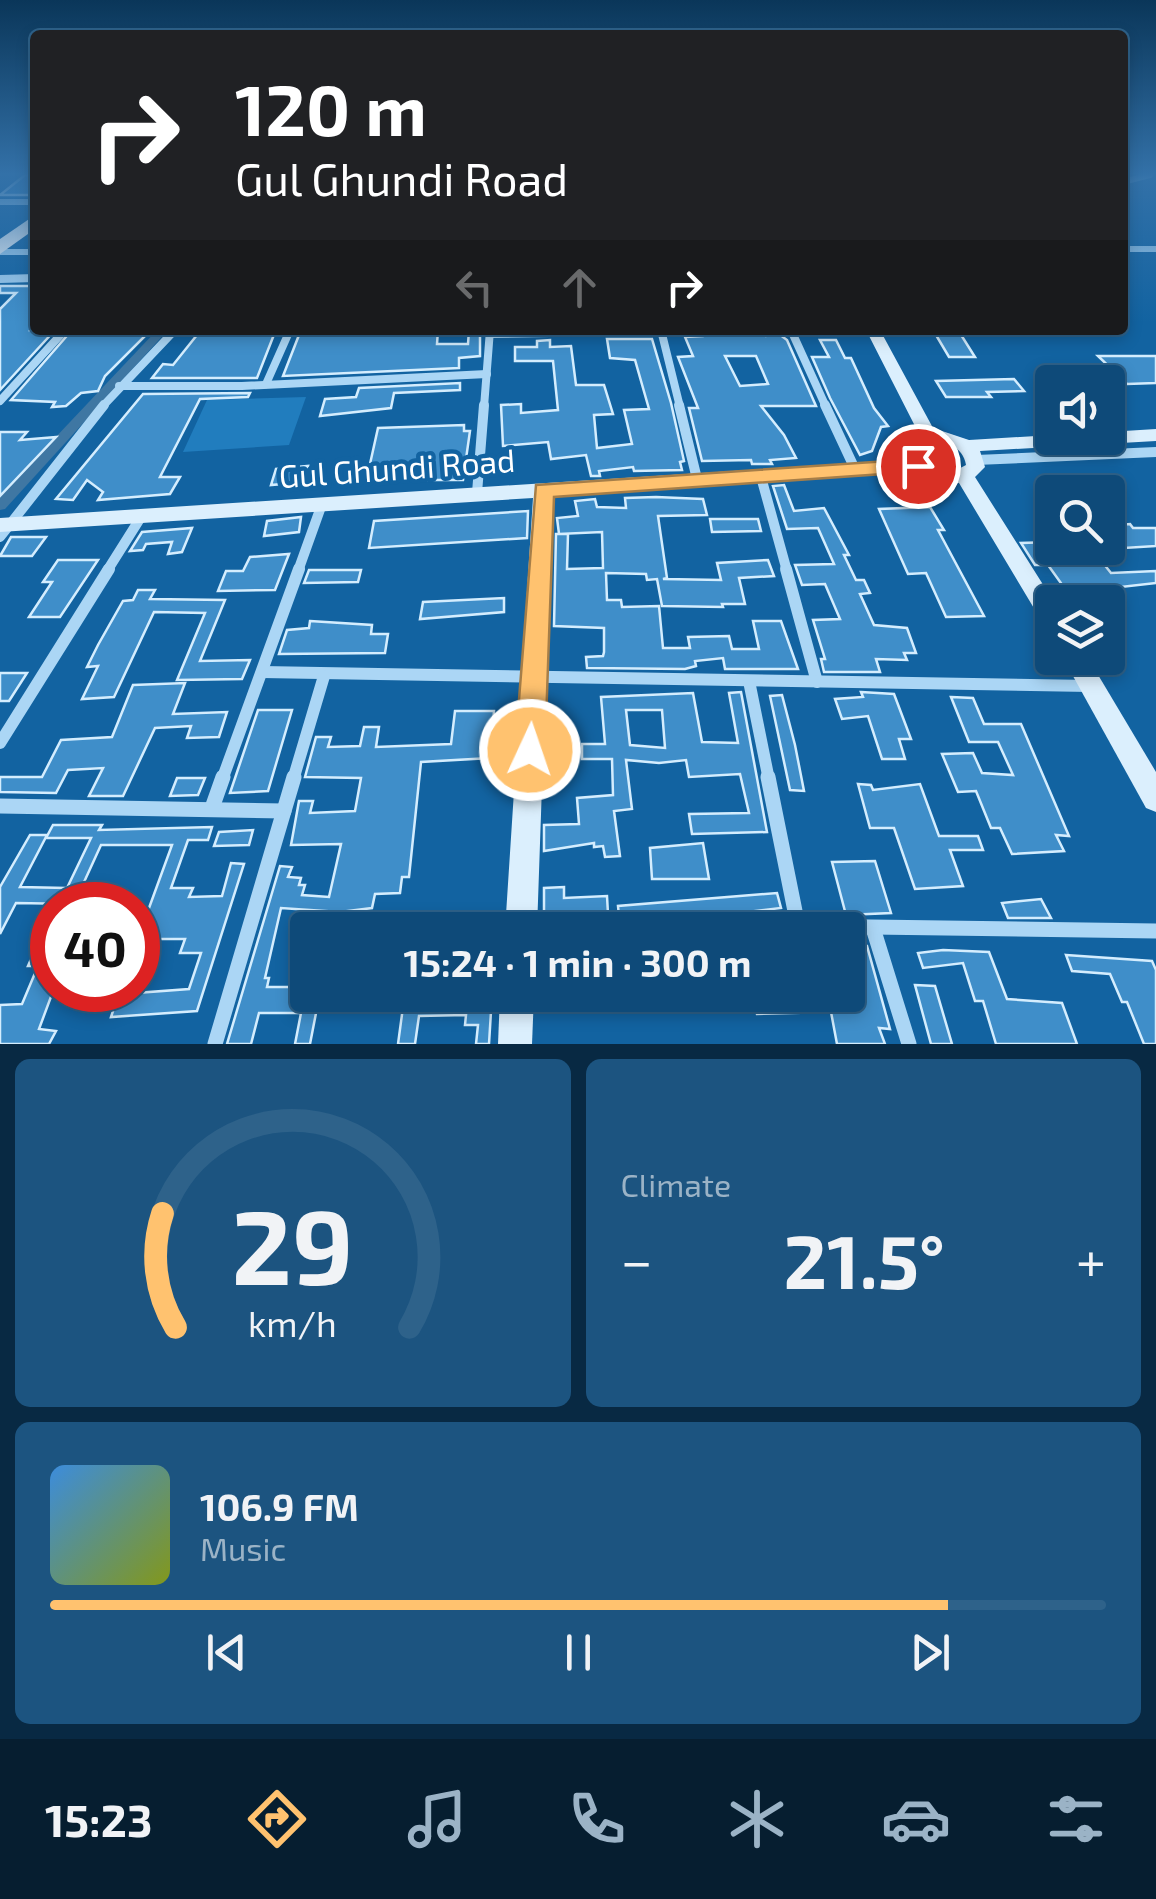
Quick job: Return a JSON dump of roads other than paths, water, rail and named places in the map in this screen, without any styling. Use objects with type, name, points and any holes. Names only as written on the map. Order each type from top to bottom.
[{"type":"highway","points":[[0,250],[30,224]]},
{"type":"main road","points":[[876,335],[927,433]]},
{"type":"main road","points":[[918,466],[910,459],[906,444],[916,435],[947,436],[969,461],[1035,586]]},
{"type":"main road","points":[[969,461],[1156,435]]},
{"type":"main road","name":"Gul Ghundi Road","points":[[3,529],[140,516],[762,477],[854,467],[918,466],[941,476],[969,461]]},
{"type":"main road","points":[[522,912],[543,490]]},
{"type":"main road","points":[[1085,675],[1156,798]]},
{"type":"main road","points":[[515,1044],[517,1012]]},
{"type":"street","points":[[1128,249],[1156,248]]},
{"type":"street","points":[[0,250],[30,252]]},
{"type":"street","points":[[0,279],[30,278]]},
{"type":"street","points":[[0,401],[60,335]]},
{"type":"street","points":[[3,529],[119,386],[170,335]]},
{"type":"street","points":[[266,384],[288,335]]},
{"type":"street","points":[[477,494],[490,335]]},
{"type":"street","points":[[662,335],[697,479]]},
{"type":"street","points":[[793,335],[854,467]]},
{"type":"street","points":[[119,386],[487,374]]},
{"type":"street","points":[[969,461],[1156,452]]},
{"type":"street","points":[[762,477],[818,682]]},
{"type":"street","points":[[212,808],[322,504]]},
{"type":"street","points":[[0,743],[140,516]]},
{"type":"street","points":[[262,672],[1092,686]]},
{"type":"street","points":[[215,1044],[324,676]]},
{"type":"street","points":[[749,681],[795,912]]},
{"type":"street","points":[[0,806],[284,811]]},
{"type":"street","points":[[865,928],[1156,931]]},
{"type":"street","points":[[873,928],[909,1044]]},
{"type":"waterway","points":[[0,505],[158,335]]}]
